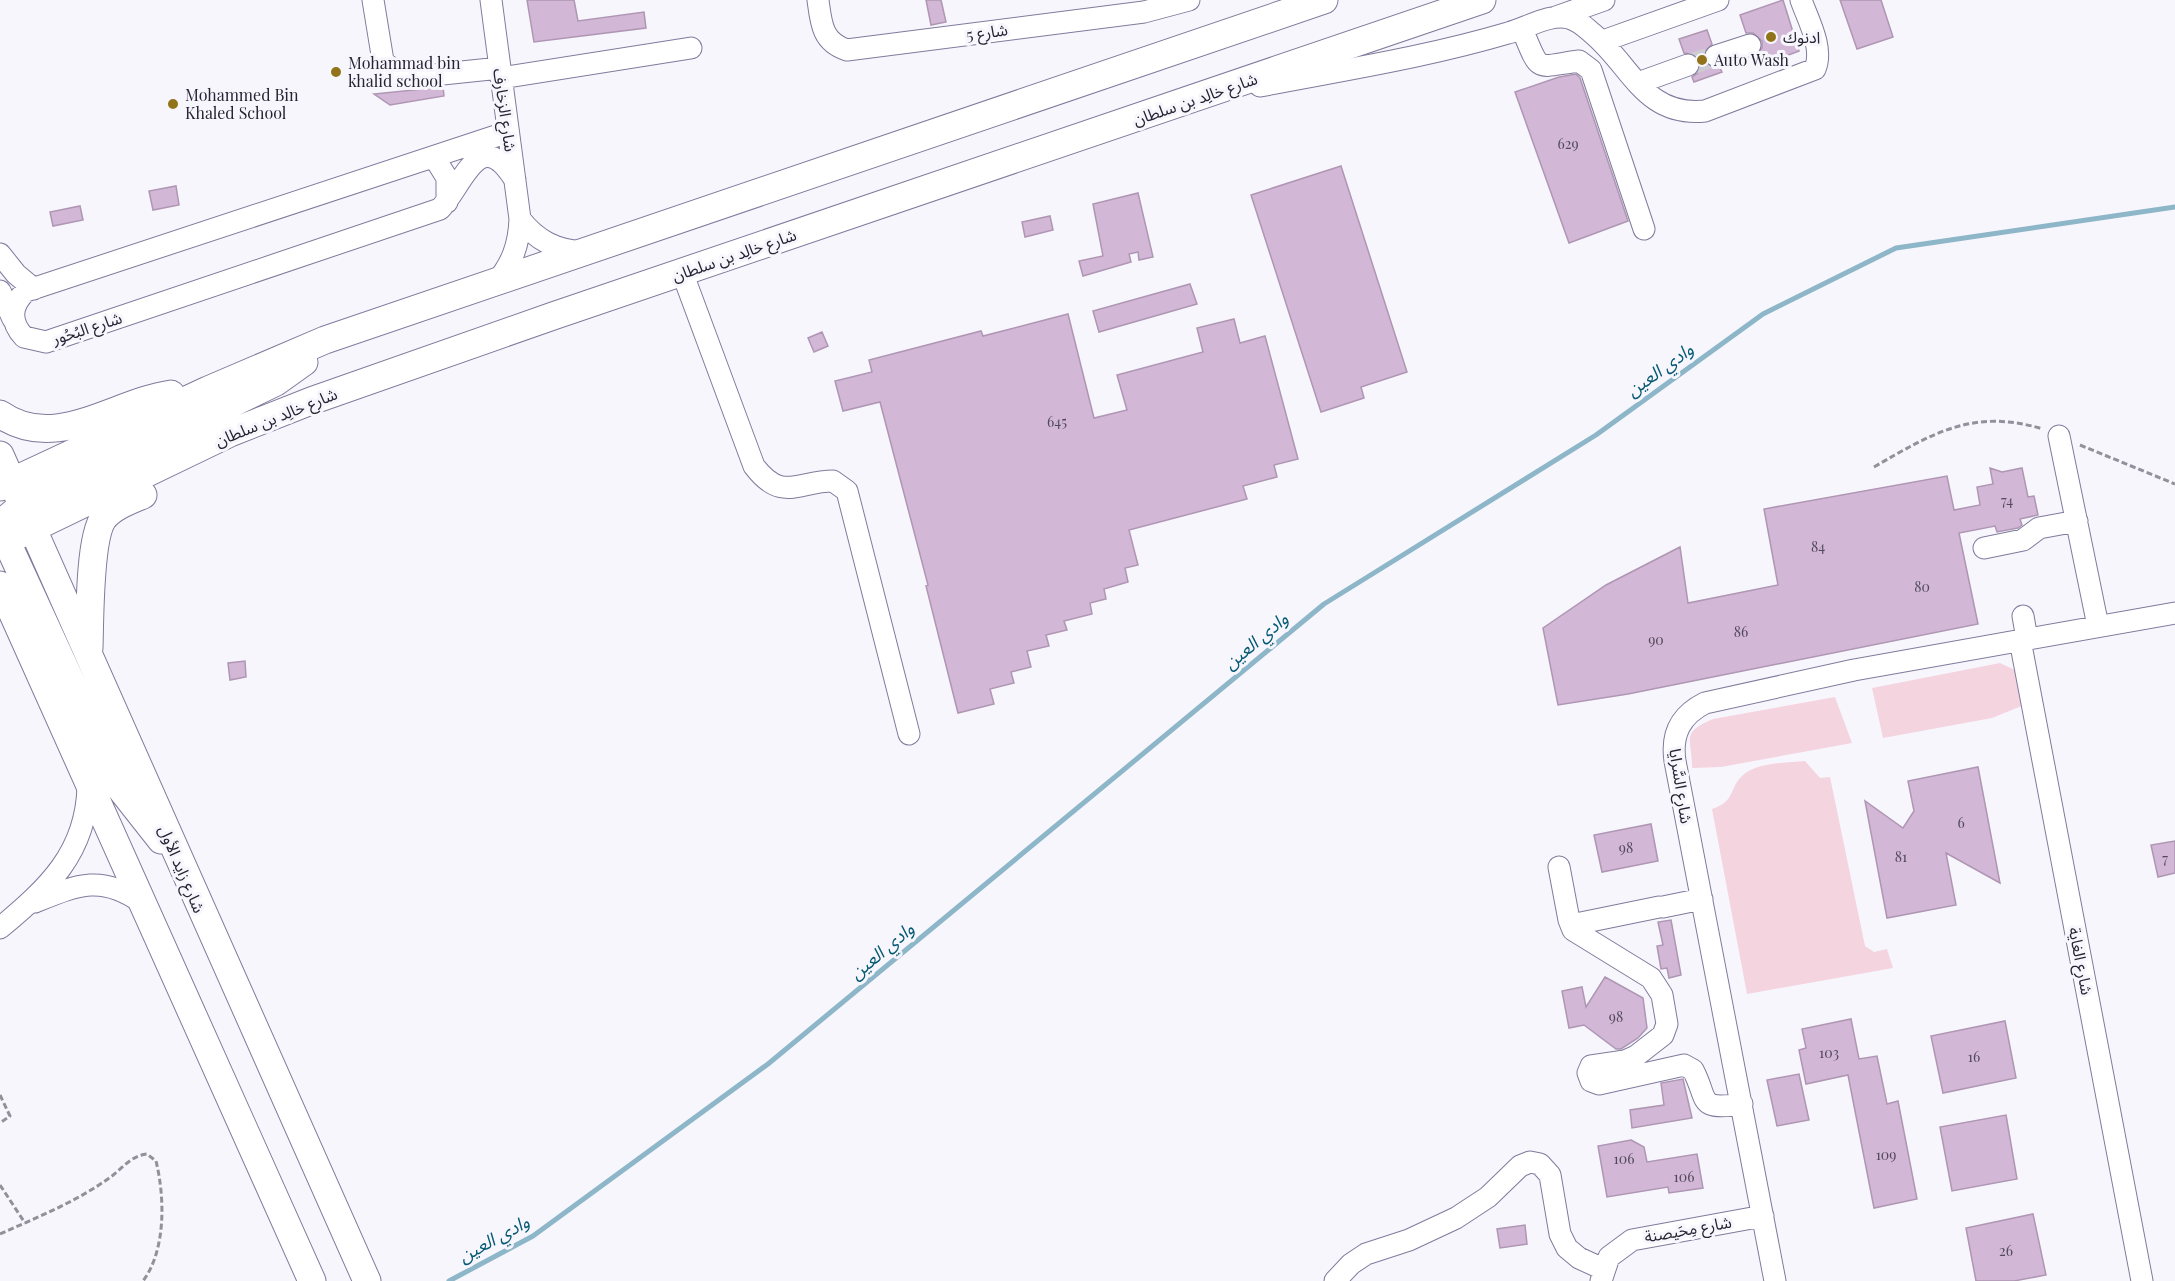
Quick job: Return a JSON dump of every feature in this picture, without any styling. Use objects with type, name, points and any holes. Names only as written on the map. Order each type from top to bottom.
[{"type":"main road","points":[[6,484],[208,390],[325,340],[1324,0]]},
{"type":"main road","name":"شارع خالِد بن سلطان","points":[[8,523],[230,433],[427,359],[1203,97],[1482,0]]},
{"type":"main road","points":[[177,855],[146,824],[120,788],[8,523],[276,382],[310,357],[325,340]]},
{"type":"main road","points":[[0,414],[19,424],[73,427],[141,400],[208,390]]},
{"type":"main road","points":[[89,659],[90,596],[97,538],[104,519],[119,506],[190,470],[230,433]]},
{"type":"main road","name":"شارع زايد الأول","points":[[0,455],[6,484],[8,523],[89,659],[367,1281]]},
{"type":"main road","points":[[0,585],[88,787],[312,1281]]},
{"type":"main road","points":[[0,623],[13,634],[38,673]]},
{"type":"street","points":[[373,0],[383,61],[399,75],[414,77],[500,73],[691,48]]},
{"type":"street","name":"شارع الزخارف","points":[[491,0],[520,219],[517,247],[512,261],[495,284]]},
{"type":"street","name":"شارع 5","points":[[818,0],[822,30],[836,47],[847,50],[1126,14],[1189,0]]},
{"type":"street","points":[[1203,97],[1440,50],[1522,29],[1604,0]]},
{"type":"street","points":[[1603,41],[1718,0]]},
{"type":"street","points":[[1555,17],[1580,22],[1603,41],[1638,83],[1660,104],[1690,112],[1705,111],[1808,74],[1815,69],[1819,60],[1818,51],[1801,0]]},
{"type":"street","points":[[1522,29],[1535,59],[1540,64],[1554,67],[1579,61],[1589,65],[1644,229]]},
{"type":"street","points":[[1716,56],[1750,45]]},
{"type":"street","points":[[1638,83],[1688,65]]},
{"type":"street","points":[[13,319],[13,308],[18,298],[26,291],[508,132]]},
{"type":"street","points":[[434,157],[447,178],[447,202]]},
{"type":"street","points":[[447,202],[470,165],[480,158],[498,159],[504,162],[515,180]]},
{"type":"street","name":"شارع البُحُور","points":[[0,291],[17,329],[24,337],[45,342],[440,209],[447,202]]},
{"type":"street","points":[[520,219],[541,240],[554,247],[584,252]]},
{"type":"street","points":[[0,254],[16,274],[34,289]]},
{"type":"street","points":[[682,272],[754,465],[760,474],[777,486],[796,488],[833,481],[847,491],[909,734]]},
{"type":"street","points":[[2059,436],[2098,626]]},
{"type":"street","points":[[1984,548],[2023,540],[2039,528],[2077,521]]},
{"type":"street","name":"شارع السَّرايا","points":[[1774,1281],[1673,752],[1676,733],[1686,715],[1695,708],[1716,701],[1854,670],[2175,613]]},
{"type":"street","name":"شارع الغاية","points":[[2023,616],[2024,639],[2142,1281]]},
{"type":"street","points":[[0,928],[29,904],[74,851],[88,809],[88,787]]},
{"type":"street","points":[[1559,867],[1570,925],[1577,934],[1651,978],[1662,995],[1667,1024],[1664,1035],[1636,1056],[1591,1066],[1588,1073],[1591,1080],[1599,1084],[1684,1065],[1693,1070],[1701,1095],[1711,1104],[1725,1107],[1742,1104]]},
{"type":"street","points":[[29,904],[69,888],[87,884],[107,885],[125,891],[141,902]]},
{"type":"street","points":[[1570,925],[1702,899]]},
{"type":"street","points":[[1335,1281],[1351,1264],[1366,1254],[1417,1236],[1456,1218],[1488,1197],[1521,1166],[1530,1162],[1545,1166],[1550,1175],[1559,1227],[1567,1248],[1602,1275]]},
{"type":"street","name":"شارع مِحَيصنة","points":[[1602,1275],[1609,1257],[1632,1240],[1763,1216]]},
{"type":"path","points":[[1874,467],[1932,434],[1963,424],[2012,421],[2059,436],[2175,484]]},
{"type":"path","points":[[0,1095],[8,1107],[10,1116],[0,1123]]},
{"type":"path","points":[[0,1234],[97,1186],[136,1156],[147,1154],[156,1161],[162,1213],[157,1251],[150,1271],[143,1281]]},
{"type":"path","points":[[0,1185],[25,1223]]},
{"type":"shaded area","points":[[2000,663],[2017,671],[2024,705],[1992,718],[1883,738],[1872,688]]},
{"type":"shaded area","points":[[1835,697],[1852,743],[1721,767],[1692,768],[1690,738],[1692,733],[1696,728],[1713,719]]},
{"type":"shaded area","points":[[1805,761],[1820,778],[1830,777],[1865,946],[1874,952],[1887,949],[1893,968],[1747,994],[1712,809],[1728,799],[1738,781],[1748,771],[1772,764]]},
{"type":"building","points":[[527,0],[574,0],[578,21],[644,12],[646,28],[534,42]]},
{"type":"building","points":[[926,0],[941,0],[946,22],[931,25]]},
{"type":"building","name":"ادنوك","points":[[1783,0],[1799,51],[1757,67],[1754,57],[1762,48],[1762,41],[1753,33],[1746,33],[1740,15]]},
{"type":"building","points":[[1840,0],[1881,0],[1893,37],[1857,49]]},
{"type":"building","name":"Auto Wash","points":[[1707,30],[1712,44],[1704,53],[1704,60],[1713,68],[1720,68],[1722,72],[1694,82],[1692,77],[1698,73],[1700,61],[1696,55],[1684,53],[1679,39]]},
{"type":"building","points":[[1576,74],[1580,78],[1628,221],[1569,243],[1515,92],[1559,77]]},
{"type":"building","points":[[443,87],[444,96],[390,105],[374,94]]},
{"type":"building","points":[[1341,166],[1407,372],[1361,387],[1364,398],[1321,412],[1251,195]]},
{"type":"building","points":[[176,186],[179,205],[153,210],[149,191]]},
{"type":"building","points":[[1138,193],[1153,257],[1139,260],[1138,252],[1129,254],[1131,262],[1083,276],[1079,261],[1103,256],[1093,204]]},
{"type":"building","points":[[80,206],[83,220],[53,226],[50,212]]},
{"type":"building","points":[[1050,216],[1053,230],[1025,237],[1022,222]]},
{"type":"building","points":[[1190,284],[1197,304],[1099,332],[1093,311]]},
{"type":"building","points":[[1068,314],[1094,418],[1127,410],[1117,375],[1203,352],[1197,328],[1234,319],[1240,343],[1265,336],[1298,459],[1274,465],[1277,477],[1243,486],[1247,499],[1129,530],[1138,565],[1125,568],[1128,582],[1104,589],[1106,599],[1090,603],[1092,614],[1064,621],[1067,630],[1046,635],[1049,646],[1027,651],[1031,667],[1011,672],[1014,683],[990,689],[994,704],[958,713],[926,586],[928,585],[880,402],[843,411],[835,381],[872,372],[869,360],[981,331],[983,336]]},
{"type":"building","points":[[822,332],[828,346],[814,352],[808,338]]},
{"type":"building","points":[[1990,468],[2002,472],[2022,468],[2028,497],[2034,496],[2038,515],[2020,519],[2022,525],[2018,528],[1997,532],[1995,526],[1959,533],[1978,624],[1628,694],[1558,705],[1543,628],[1606,585],[1680,547],[1688,603],[1778,585],[1764,509],[1947,476],[1954,510],[1980,505],[1977,487],[1993,484]]},
{"type":"building","points":[[245,661],[246,677],[230,680],[228,663]]},
{"type":"building","points":[[1978,767],[2000,883],[1946,853],[1956,905],[1887,918],[1865,801],[1903,828],[1914,811],[1908,781]]},
{"type":"building","points":[[1651,824],[1658,861],[1602,872],[1594,835]]},
{"type":"building","points":[[2175,841],[2175,873],[2158,877],[2151,845]]},
{"type":"building","points":[[1671,920],[1681,975],[1669,978],[1667,968],[1661,969],[1657,946],[1663,945],[1658,922]]},
{"type":"building","points":[[1605,977],[1643,998],[1647,1028],[1638,1038],[1621,1049],[1616,1049],[1584,1025],[1569,1028],[1562,991],[1582,987],[1586,1007]]},
{"type":"building","points":[[1851,1019],[1859,1059],[1877,1056],[1887,1104],[1898,1101],[1917,1199],[1874,1208],[1848,1075],[1806,1084],[1799,1050],[1806,1048],[1802,1029]]},
{"type":"building","points":[[2005,1021],[2016,1078],[1943,1093],[1931,1036]]},
{"type":"building","points":[[1799,1074],[1809,1120],[1777,1126],[1767,1080]]},
{"type":"building","points":[[1683,1079],[1692,1118],[1632,1128],[1630,1110],[1664,1105],[1661,1083]]},
{"type":"building","points":[[2006,1115],[2017,1179],[1952,1191],[1940,1127]]},
{"type":"building","points":[[1631,1140],[1644,1147],[1647,1162],[1697,1154],[1703,1188],[1669,1193],[1668,1187],[1607,1197],[1598,1146]]},
{"type":"building","points":[[2033,1214],[2046,1275],[2014,1281],[1976,1281],[1966,1228]]},
{"type":"building","points":[[1525,1225],[1527,1244],[1500,1248],[1497,1229]]},
{"type":"waterway","name":"وادي العين","points":[[449,1281],[533,1236],[768,1064],[1324,604],[1596,435],[1763,314],[1896,248],[2175,207]]},
{"type":"tunnel","points":[[1688,65],[1716,56]]},
{"type":"place","name":"ادنوك","points":[[1771,37]]},
{"type":"place","name":"Auto Wash","points":[[1702,60]]},
{"type":"place","name":"Mohammad bin khalid school","points":[[336,72]]},
{"type":"place","name":"Mohammed Bin Khaled School","points":[[173,104]]}]
